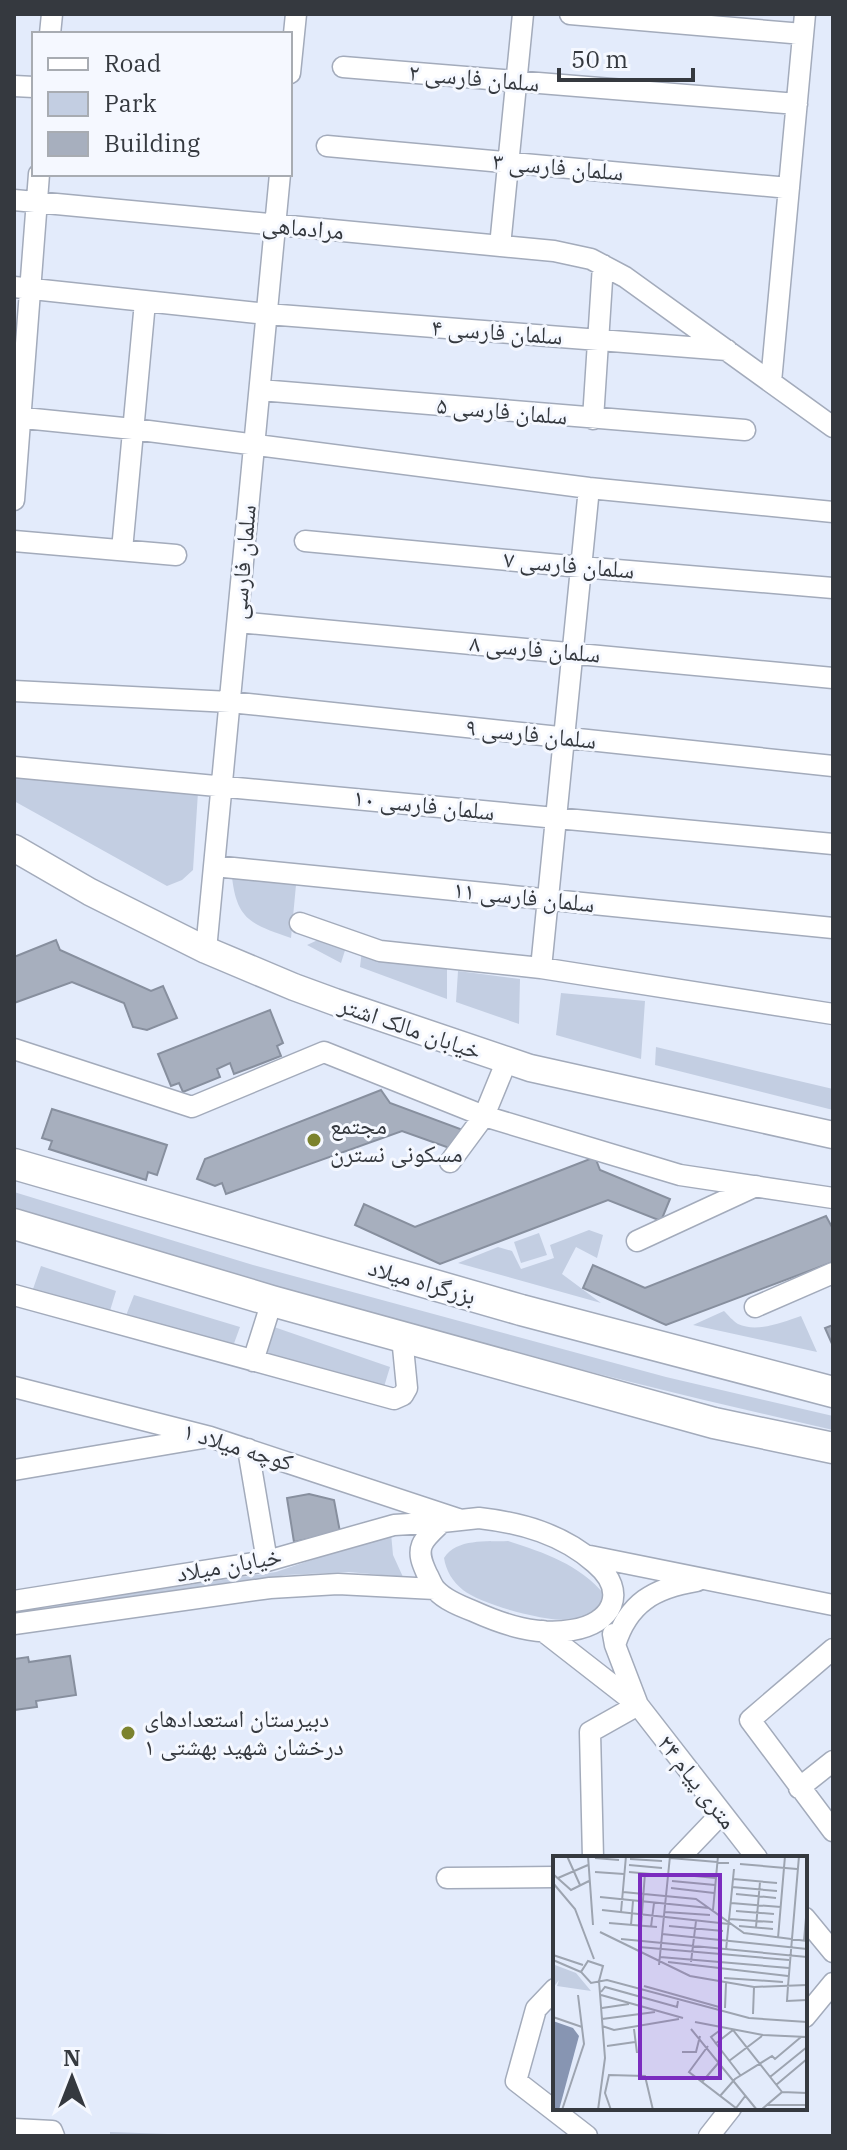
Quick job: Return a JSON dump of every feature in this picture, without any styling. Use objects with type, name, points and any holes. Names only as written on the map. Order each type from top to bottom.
[{"type":"highway","name":"بزرگراه میلاد","points":[[14,1164],[521,1310],[833,1392]]},
{"type":"highway","points":[[14,1224],[272,1301],[714,1423],[833,1448]]},
{"type":"main road","name":"خیابان مالک اشتر","points":[[14,848],[90,892],[206,950],[335,1002],[530,1068],[833,1135]]},
{"type":"street","points":[[292,53],[296,14]]},
{"type":"street","points":[[500,246],[523,14]]},
{"type":"street","points":[[570,14],[804,24],[771,382]]},
{"type":"street","name":"سلمان فارسی ۲","points":[[343,67],[797,104]]},
{"type":"street","name":"سلمان فارسی ۳","points":[[327,146],[789,188]]},
{"type":"street","points":[[14,500],[22,288],[39,176]]},
{"type":"street","name":"سلمان فارسی","points":[[206,950],[280,176]]},
{"type":"street","name":"مرادماهی","points":[[14,200],[554,251],[597,262],[625,277],[833,427]]},
{"type":"street","points":[[593,419],[599,340],[597,262]]},
{"type":"street","name":"سلمان فارسی ۴","points":[[22,288],[267,314],[727,350]]},
{"type":"street","points":[[122,550],[145,302]]},
{"type":"street","name":"سلمان فارسی ۵","points":[[260,390],[745,430]]},
{"type":"street","points":[[17,417],[589,488],[833,512]]},
{"type":"street","points":[[541,968],[589,488]]},
{"type":"street","points":[[14,541],[176,555]]},
{"type":"street","name":"سلمان فارسی ۷","points":[[305,541],[833,588]]},
{"type":"street","name":"سلمان فارسی ۸","points":[[238,622],[833,678]]},
{"type":"street","name":"سلمان فارسی ۹","points":[[14,691],[230,702],[833,766]]},
{"type":"street","name":"سلمان فارسی ۱۰","points":[[14,767],[833,844]]},
{"type":"street","name":"سلمان فارسی ۱۱","points":[[214,866],[833,928]]},
{"type":"street","points":[[300,923],[380,951],[541,968],[833,1014]]},
{"type":"street","points":[[14,1049],[192,1107],[324,1052],[484,1116],[680,1175],[833,1198]]},
{"type":"street","points":[[450,1162],[484,1116],[507,1060]]},
{"type":"street","points":[[637,1241],[756,1186]]},
{"type":"street","points":[[755,1307],[833,1273]]},
{"type":"street","points":[[14,1295],[394,1399],[403,1395],[407,1388],[402,1337]]},
{"type":"street","points":[[253,1361],[272,1301]]},
{"type":"street","name":"کوچه میلاد ۱","points":[[14,1387],[210,1437],[367,1488],[450,1521]]},
{"type":"street","points":[[14,1470],[210,1437]]},
{"type":"street","points":[[248,1449],[267,1561]]},
{"type":"street","points":[[367,1488],[381,1497],[382,1520],[378,1530]]},
{"type":"street","points":[[609,1612],[584,1628],[571,1631],[514,1628],[454,1602],[435,1589],[421,1561],[422,1545],[450,1521],[479,1518],[508,1521],[541,1530],[586,1555],[612,1583],[613,1602],[609,1612],[615,1645],[638,1705]]},
{"type":"street","name":"خیابان میلاد","points":[[14,1601],[267,1561],[394,1525],[450,1521]]},
{"type":"street","points":[[586,1555],[833,1605]]},
{"type":"street","points":[[615,1645],[620,1627],[640,1602],[681,1583],[707,1580]]},
{"type":"street","name":"خیابان میلاد","points":[[14,1624],[270,1588],[338,1584],[435,1589]]},
{"type":"street","points":[[543,1631],[638,1705]]},
{"type":"street","points":[[833,1649],[750,1720],[833,1831]]},
{"type":"street","points":[[593,1856],[590,1732],[638,1705]]},
{"type":"street","name":"۲۴ متری پیام","points":[[638,1705],[755,1856]]},
{"type":"street","points":[[799,1788],[833,1761]]},
{"type":"street","points":[[681,1856],[721,1814]]},
{"type":"street","points":[[447,1878],[553,1877]]},
{"type":"street","points":[[807,1920],[833,1952]]},
{"type":"street","points":[[807,2015],[833,1983]]},
{"type":"street","points":[[553,1991],[536,2009],[516,2081],[553,2110]]},
{"type":"street","points":[[553,2110],[587,2136]]},
{"type":"street","points":[[709,2136],[729,2110]]},
{"type":"street","points":[[14,2129],[52,2131],[54,2136]]},
{"type":"green space","points":[[14,773],[198,792],[193,870],[182,880],[167,886],[14,801]]},
{"type":"green space","points":[[232,877],[296,885],[291,938],[249,919],[238,903]]},
{"type":"green space","points":[[320,939],[347,944],[341,963],[307,945]]},
{"type":"green space","points":[[362,950],[401,964],[447,969],[447,999],[360,967]]},
{"type":"green space","points":[[458,971],[520,979],[519,1024],[456,1002]]},
{"type":"green space","points":[[561,993],[645,1001],[641,1059],[556,1035]]},
{"type":"green space","points":[[656,1047],[833,1089],[833,1110],[655,1065]]},
{"type":"green space","points":[[14,1192],[253,1265],[666,1377],[833,1416],[833,1430],[626,1381],[319,1300],[14,1207]]},
{"type":"green space","points":[[589,1230],[603,1235],[597,1258],[576,1247],[562,1274],[601,1303],[458,1263],[498,1247],[512,1251],[521,1269],[554,1258],[550,1245]]},
{"type":"green space","points":[[539,1233],[547,1255],[521,1263],[514,1242]]},
{"type":"green space","points":[[41,1266],[116,1291],[109,1314],[33,1289]]},
{"type":"green space","points":[[134,1295],[240,1327],[232,1349],[125,1318]]},
{"type":"green space","points":[[724,1311],[738,1324],[753,1327],[770,1326],[801,1316],[817,1352],[693,1325]]},
{"type":"green space","points":[[274,1327],[390,1367],[383,1390],[263,1355]]},
{"type":"green space","points":[[391,1533],[393,1555],[403,1577],[349,1572],[286,1575],[14,1618],[14,1611],[276,1572]]},
{"type":"green space","points":[[508,1541],[573,1567],[605,1595],[605,1603],[585,1618],[559,1620],[541,1617],[473,1596],[450,1576],[444,1558],[456,1547],[473,1542]]},
{"type":"green space","points":[[110,2132],[226,2136],[110,2136]]},
{"type":"building","points":[[56,940],[60,950],[151,991],[163,986],[177,1018],[147,1030],[133,1027],[124,1003],[72,982],[14,1003],[14,957]]},
{"type":"building","points":[[270,1010],[283,1043],[277,1046],[281,1056],[234,1074],[230,1063],[217,1069],[220,1077],[183,1092],[179,1083],[171,1086],[158,1054]]},
{"type":"building","name":"مجتمع مسکونی نسترن","points":[[381,1090],[390,1103],[463,1130],[455,1150],[402,1131],[226,1194],[222,1183],[215,1186],[197,1179],[205,1159]]},
{"type":"building","points":[[52,1109],[167,1145],[157,1175],[148,1172],[146,1180],[49,1149],[52,1141],[42,1138]]},
{"type":"building","points":[[595,1157],[600,1170],[670,1199],[661,1221],[608,1200],[440,1264],[355,1225],[364,1204],[415,1227]]},
{"type":"building","points":[[826,1216],[833,1229],[833,1262],[666,1325],[583,1288],[593,1265],[645,1288]]},
{"type":"building","points":[[833,1325],[833,1346],[825,1328]]},
{"type":"building","points":[[309,1494],[334,1500],[340,1532],[294,1542],[287,1498]]},
{"type":"building","points":[[70,1656],[76,1695],[36,1701],[37,1707],[14,1710],[14,1659],[28,1657],[29,1662]]},
{"type":"place","name":"مجتمع مسکونی نسترن","points":[[314,1140]]},
{"type":"place","name":"دبیرستان استعدادهای درخشان شهید بهشتی ۱","points":[[128,1733]]}]
